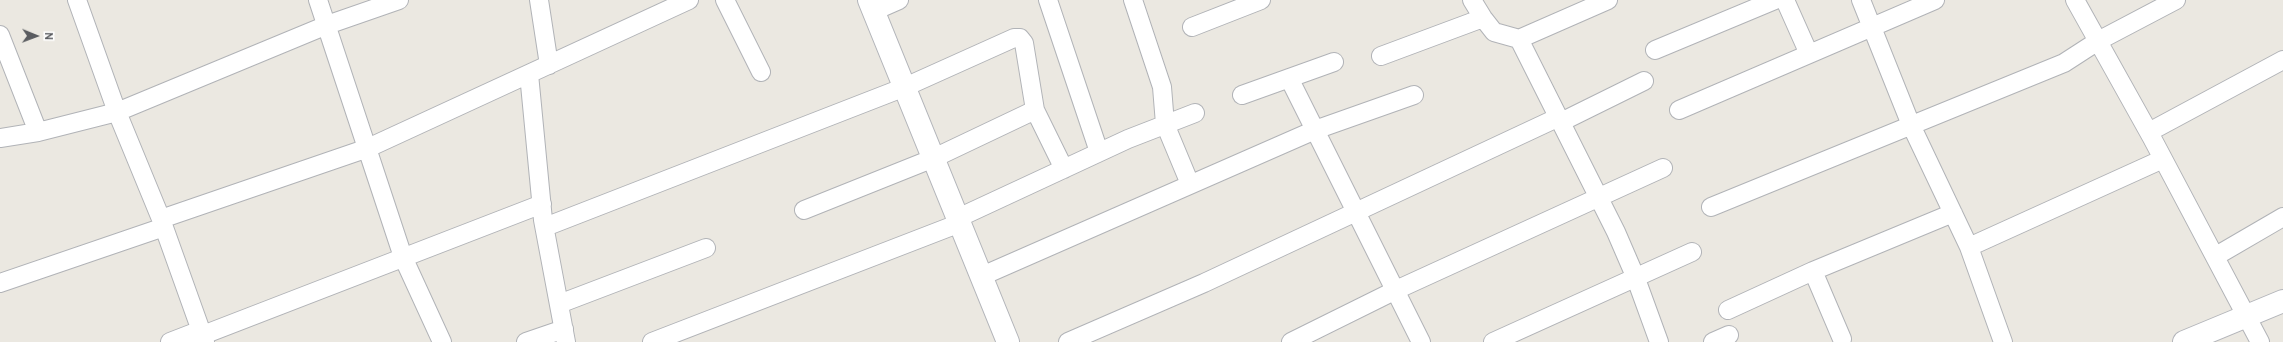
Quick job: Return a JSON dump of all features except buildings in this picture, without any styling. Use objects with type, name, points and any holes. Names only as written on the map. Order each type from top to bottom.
[{"type":"street","points":[[77,0],[117,112],[162,223],[203,336]]},
{"type":"street","points":[[318,0],[403,258],[442,342]]},
{"type":"street","points":[[0,138],[38,132],[117,112],[327,25],[399,0]]},
{"type":"street","points":[[539,0],[549,65]]},
{"type":"street","points":[[0,283],[368,148],[689,0]]},
{"type":"street","points":[[725,0],[761,72]]},
{"type":"street","points":[[899,0],[872,5],[1008,342]]},
{"type":"street","points":[[1048,0],[1099,152]]},
{"type":"street","points":[[1133,0],[1162,88],[1165,124],[1190,184]]},
{"type":"street","points":[[1192,27],[1236,4],[1261,0]]},
{"type":"street","points":[[1472,0],[1494,32],[1519,39],[1608,0]]},
{"type":"street","points":[[1654,50],[1775,0]]},
{"type":"street","points":[[1785,0],[1809,54]]},
{"type":"street","points":[[1861,0],[1873,26],[1911,124],[1969,247],[2003,342]]},
{"type":"street","points":[[1679,110],[1935,0]]},
{"type":"street","points":[[2075,0],[2149,132],[2248,316],[2260,342]]},
{"type":"street","points":[[1711,207],[1911,124],[2064,63],[2098,41],[2176,0]]},
{"type":"street","points":[[1381,56],[1483,18]]},
{"type":"street","points":[[0,35],[38,132]]},
{"type":"street","points":[[545,227],[905,87],[1014,38],[1020,38],[1024,43],[1035,110],[1064,169]]},
{"type":"street","points":[[1519,39],[1599,198],[1635,276],[1659,342]]},
{"type":"street","points":[[2149,132],[2283,60]]},
{"type":"street","points":[[1242,95],[1334,62]]},
{"type":"street","points":[[526,342],[565,335],[545,227],[529,74]]},
{"type":"street","points":[[1289,78],[1396,290],[1420,342]]},
{"type":"street","points":[[1068,342],[1204,283],[1644,81]]},
{"type":"street","points":[[982,276],[1315,130],[1414,95]]},
{"type":"street","points":[[804,210],[934,158],[1035,110]]},
{"type":"street","points":[[652,342],[959,221],[1099,152],[1195,113]]},
{"type":"street","points":[[1969,247],[2163,159]]},
{"type":"street","points":[[1291,342],[1396,290],[1663,168]]},
{"type":"street","points":[[170,342],[203,336],[542,204]]},
{"type":"street","points":[[1728,310],[1813,271],[1953,214]]},
{"type":"street","points":[[2216,256],[2283,217]]},
{"type":"street","points":[[559,304],[706,248]]},
{"type":"street","points":[[1493,342],[1635,276],[1692,252]]},
{"type":"street","points":[[1813,271],[1842,338]]},
{"type":"street","points":[[2184,342],[2283,301]]}]
